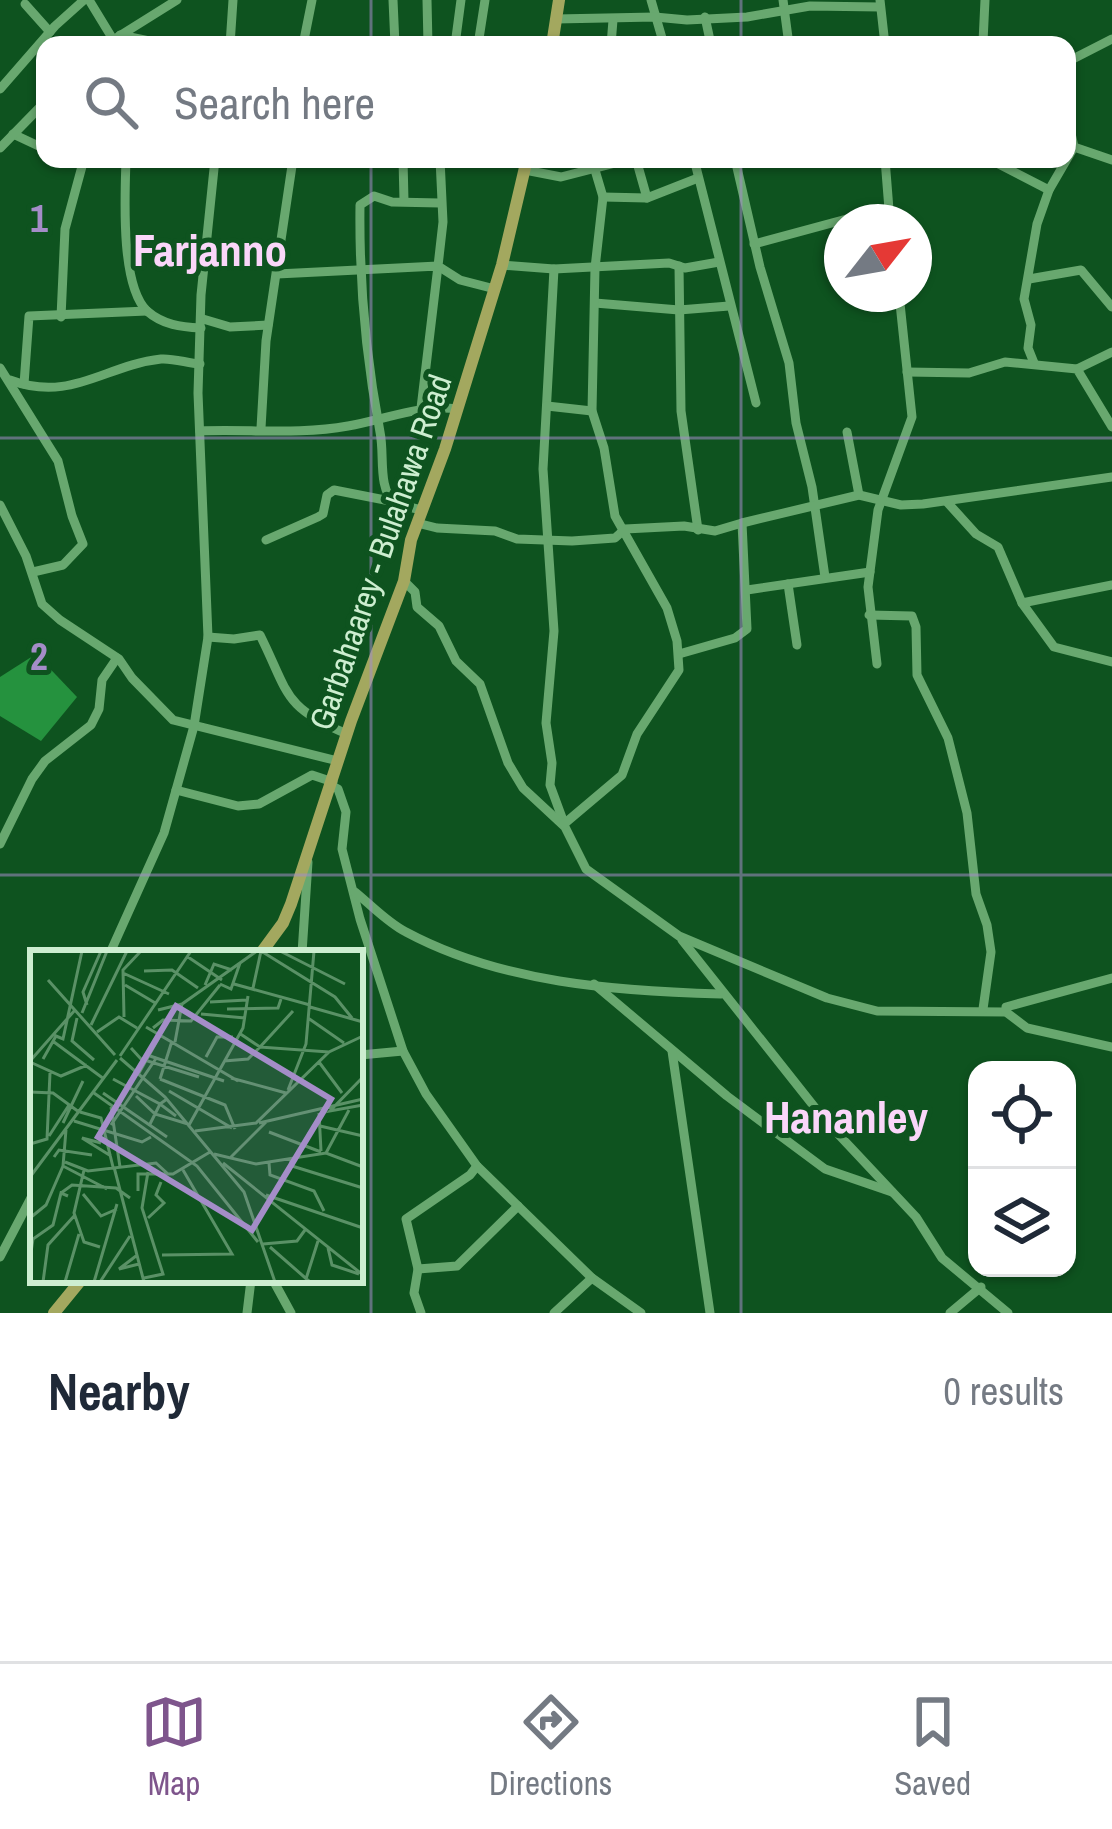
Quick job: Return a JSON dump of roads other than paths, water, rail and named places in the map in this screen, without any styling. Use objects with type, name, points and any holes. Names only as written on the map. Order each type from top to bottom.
[{"type":"main road","points":[[553,36],[559,0]]},
{"type":"main road","name":"Garbahaarey - Bulahawa Road","points":[[263,950],[283,922],[404,581],[407,554],[495,289],[525,168]]},
{"type":"main road","points":[[54,1313],[79,1283]]},
{"type":"street","points":[[46,36],[87,0],[110,36]]},
{"type":"street","points":[[121,36],[177,0]]},
{"type":"street","points":[[233,0],[234,36]]},
{"type":"street","points":[[305,36],[312,0]]},
{"type":"street","points":[[393,0],[395,36]]},
{"type":"street","points":[[428,0],[428,36]]},
{"type":"street","points":[[455,36],[461,0]]},
{"type":"street","points":[[479,36],[485,0]]},
{"type":"street","points":[[651,0],[661,36]]},
{"type":"street","points":[[985,0],[985,36]]},
{"type":"street","points":[[556,19],[747,17],[784,5],[880,3],[884,36]]},
{"type":"street","points":[[25,4],[50,32]]},
{"type":"street","points":[[784,5],[788,36]]},
{"type":"street","points":[[704,17],[709,36]]},
{"type":"street","points":[[612,36],[613,20]]},
{"type":"street","points":[[1076,57],[1112,39]]},
{"type":"street","points":[[0,89],[36,48]]},
{"type":"street","points":[[0,148],[36,111]]},
{"type":"street","points":[[13,134],[36,145]]},
{"type":"street","points":[[1076,148],[1112,160]]},
{"type":"street","points":[[61,317],[65,229],[83,168]]},
{"type":"street","points":[[126,168],[128,248],[147,311]]},
{"type":"street","points":[[111,950],[156,853],[176,790],[194,726],[208,637],[200,364],[201,295],[214,168]]},
{"type":"street","points":[[261,428],[268,325],[292,168]]},
{"type":"street","points":[[403,168],[404,201]]},
{"type":"street","points":[[421,408],[442,234],[440,168]]},
{"type":"street","points":[[535,168],[561,177],[602,168]]},
{"type":"street","points":[[637,168],[647,199]]},
{"type":"street","points":[[696,168],[756,403]]},
{"type":"street","points":[[737,168],[789,363],[825,577]]},
{"type":"street","points":[[886,168],[889,204]]},
{"type":"street","points":[[1006,168],[1049,190]]},
{"type":"street","points":[[1034,363],[1028,348],[1031,329],[1024,299],[1036,224],[1062,168]]},
{"type":"street","points":[[565,825],[622,775],[637,734],[679,670],[667,608],[613,509],[604,448],[592,411],[595,268],[603,197],[595,170]]},
{"type":"street","points":[[603,197],[647,199],[698,178]]},
{"type":"street","points":[[389,501],[383,483],[361,269],[360,205],[374,196],[392,202],[440,203]]},
{"type":"street","points":[[754,244],[824,226]]},
{"type":"street","points":[[502,265],[554,269],[669,263],[692,268],[719,262]]},
{"type":"street","points":[[277,274],[438,266],[460,280],[495,289]]},
{"type":"street","points":[[679,266],[681,411],[698,530]]},
{"type":"street","points":[[554,269],[543,469],[554,631],[546,731],[550,784],[586,868],[679,936],[827,998],[878,1011],[1006,1012],[1028,1028],[1112,1047]]},
{"type":"street","points":[[1028,279],[1081,270],[1112,307]]},
{"type":"street","points":[[595,302],[680,310],[729,306]]},
{"type":"street","points":[[24,384],[28,316],[147,311],[176,327],[268,325]]},
{"type":"street","points":[[877,664],[869,614],[880,499],[912,417],[901,312]]},
{"type":"street","points":[[908,372],[981,372],[1005,362],[1077,369],[1112,352]]},
{"type":"street","points":[[4,376],[24,384],[85,385],[166,359],[200,364]]},
{"type":"street","points":[[1077,369],[1111,423]]},
{"type":"street","points":[[4,376],[58,461],[71,517],[83,544],[63,565],[33,572]]},
{"type":"street","points":[[548,406],[592,411]]},
{"type":"street","points":[[200,431],[337,428],[421,408],[457,409]]},
{"type":"street","points":[[847,432],[859,495]]},
{"type":"street","points":[[266,540],[318,518],[334,490],[389,501],[436,528],[546,540],[615,538],[625,529],[728,530],[859,495],[909,505],[1111,478]]},
{"type":"street","points":[[947,502],[976,534],[998,547],[1022,603],[1054,647],[1112,662]]},
{"type":"street","points":[[0,505],[49,612],[117,658],[173,720],[338,761]]},
{"type":"street","points":[[679,654],[743,634],[749,616],[742,523]]},
{"type":"street","points":[[747,590],[870,572]]},
{"type":"street","points":[[404,581],[415,592],[417,607],[439,626],[456,661],[480,684],[517,778],[565,825]]},
{"type":"street","points":[[788,584],[797,645]]},
{"type":"street","points":[[1022,603],[1112,584]]},
{"type":"street","points":[[869,614],[912,616],[916,627],[917,675],[948,738],[967,813],[976,893],[987,925],[991,952],[983,1009]]},
{"type":"street","points":[[208,637],[260,635],[292,701],[304,715],[347,734]]},
{"type":"street","points":[[0,844],[45,761],[91,725],[99,709],[102,680],[117,658]]},
{"type":"street","points":[[176,790],[238,806],[259,804],[312,775],[338,789],[346,812],[342,849],[403,1051],[446,1126],[477,1166],[592,1278],[641,1313]]},
{"type":"street","points":[[302,950],[309,850]]},
{"type":"street","points":[[355,892],[403,931],[503,971],[647,992],[721,994]]},
{"type":"street","points":[[679,936],[824,1119],[923,1226],[942,1258],[1008,1313]]},
{"type":"street","points":[[1006,1012],[1006,1007],[1112,978]]},
{"type":"street","points":[[594,984],[825,1169],[893,1193]]},
{"type":"street","points":[[363,1055],[403,1051]]},
{"type":"street","points":[[672,1051],[710,1313]]},
{"type":"street","points":[[422,1313],[414,1293],[418,1269],[406,1219],[477,1166]]},
{"type":"street","points":[[0,1257],[30,1200]]},
{"type":"street","points":[[418,1269],[457,1266],[518,1206]]},
{"type":"street","points":[[554,1313],[592,1278]]},
{"type":"street","points":[[247,1313],[251,1283]]},
{"type":"street","points":[[275,1283],[290,1313]]},
{"type":"street","points":[[950,1313],[981,1287]]},
{"type":"district","name":"Farjanno","points":[[210,249]]},
{"type":"district","name":"Hananley","points":[[846,1116]]}]
